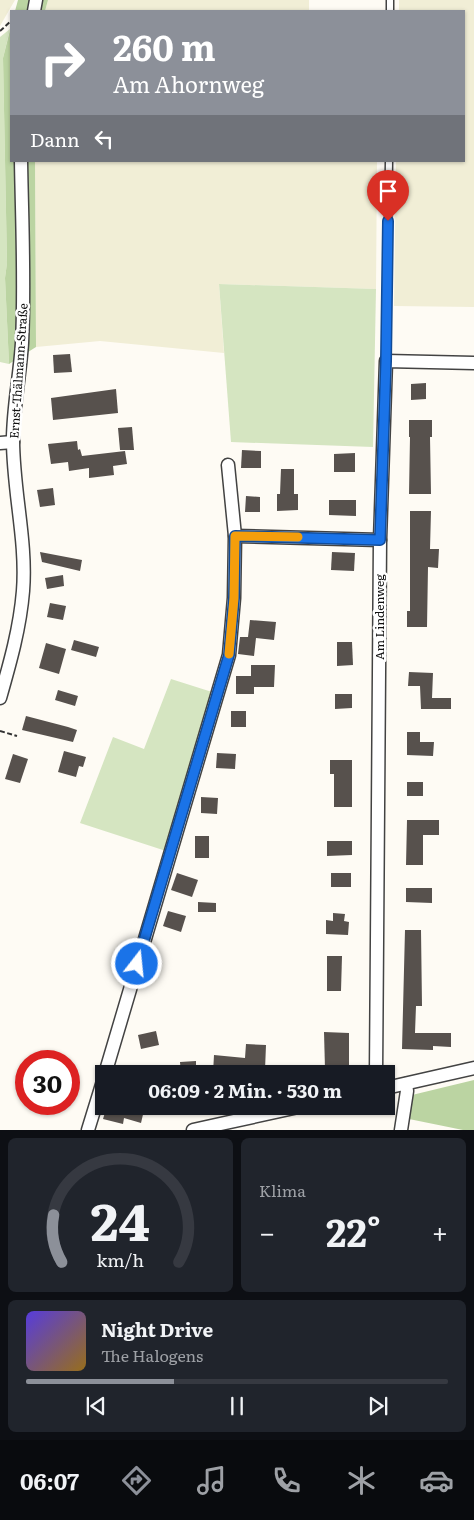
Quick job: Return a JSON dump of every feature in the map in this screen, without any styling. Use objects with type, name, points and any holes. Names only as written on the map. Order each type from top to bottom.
[{"type":"street","name":"Ernst-Thälmann-Straße","points":[[0,698],[19,628],[23,590],[22,542],[6,442],[14,417],[22,344],[21,162]]},
{"type":"street","points":[[386,361],[474,362]]},
{"type":"street","name":"Am Lindenweg","points":[[376,1065],[380,540],[386,361]]},
{"type":"street","points":[[108,1065],[229,655],[234,598],[235,536],[228,465]]},
{"type":"street","points":[[235,536],[380,540]]},
{"type":"street","points":[[395,1086],[474,1068]]},
{"type":"street","points":[[401,1130],[407,1091],[406,1084]]},
{"type":"street","points":[[88,1130],[95,1107]]},
{"type":"street","points":[[193,1130],[262,1115]]},
{"type":"lane","name":"Am Lindenweg","points":[[386,361],[389,162]]},
{"type":"path","points":[[0,31],[10,22]]},
{"type":"path","points":[[0,731],[17,736]]},
{"type":"shaded area","points":[[0,0],[15,0],[0,26]]},
{"type":"shaded area","points":[[48,0],[309,0],[309,10],[45,10]]},
{"type":"shaded area","points":[[399,0],[474,0],[474,307],[394,306],[396,162],[465,162],[465,10],[399,10]]},
{"type":"shaded area","points":[[35,162],[377,162],[376,289],[219,284],[224,353],[100,341],[36,347]]},
{"type":"green space","points":[[18,0],[48,0],[45,10],[15,10]]},
{"type":"green space","points":[[10,29],[3,58],[7,263],[5,278],[9,364],[0,362],[0,37]]},
{"type":"green space","points":[[10,30],[10,162],[35,162],[36,347],[9,364],[5,278],[7,263],[3,58]]},
{"type":"green space","points":[[219,284],[376,289],[373,447],[231,442]]},
{"type":"green space","points":[[171,679],[212,692],[166,851],[80,823],[113,737],[144,749]]},
{"type":"green space","points":[[474,1080],[474,1130],[463,1130],[409,1119],[412,1095]]},
{"type":"building","points":[[70,354],[72,372],[54,373],[53,355]]},
{"type":"building","points":[[426,383],[426,399],[411,400],[411,384]]},
{"type":"building","points":[[116,389],[118,413],[53,420],[51,398]]},
{"type":"building","points":[[409,420],[432,420],[432,437],[430,437],[431,494],[409,494]]},
{"type":"building","points":[[132,427],[134,450],[120,450],[118,428]]},
{"type":"building","points":[[77,441],[78,450],[80,449],[82,456],[125,451],[127,464],[113,466],[114,475],[89,478],[89,468],[69,471],[68,462],[51,464],[48,444]]},
{"type":"building","points":[[242,450],[261,451],[261,468],[241,468]]},
{"type":"building","points":[[355,453],[355,472],[334,472],[334,454]]},
{"type":"building","points":[[281,469],[294,469],[294,494],[298,494],[298,510],[277,511],[277,494],[280,494]]},
{"type":"building","points":[[53,488],[55,505],[40,507],[37,490]]},
{"type":"building","points":[[246,496],[260,497],[260,512],[245,512]]},
{"type":"building","points":[[329,500],[356,500],[356,516],[329,515]]},
{"type":"building","points":[[410,511],[431,511],[430,549],[439,549],[438,568],[428,567],[427,627],[407,627],[407,611],[410,611]]},
{"type":"building","points":[[40,552],[82,560],[80,571],[42,562]]},
{"type":"building","points":[[332,552],[355,553],[354,571],[331,570]]},
{"type":"building","points":[[63,575],[64,586],[47,589],[45,578]]},
{"type":"building","points":[[50,603],[66,606],[63,620],[47,617]]},
{"type":"building","points":[[250,620],[276,622],[274,640],[256,638],[254,656],[238,654],[240,637],[248,637]]},
{"type":"building","points":[[74,640],[99,647],[96,657],[71,650]]},
{"type":"building","points":[[337,642],[352,642],[353,665],[337,666]]},
{"type":"building","points":[[46,643],[66,649],[59,674],[39,668]]},
{"type":"building","points":[[251,665],[275,665],[274,687],[254,687],[254,694],[236,694],[236,676],[251,676]]},
{"type":"building","points":[[409,672],[433,673],[432,698],[451,698],[451,709],[421,709],[420,686],[408,686]]},
{"type":"building","points":[[58,690],[78,696],[75,706],[55,700]]},
{"type":"building","points":[[335,694],[352,694],[352,708],[335,709]]},
{"type":"building","points":[[231,711],[246,711],[246,727],[231,727]]},
{"type":"building","points":[[26,716],[77,730],[73,742],[22,730]]},
{"type":"building","points":[[407,732],[420,732],[420,742],[434,742],[433,756],[407,755]]},
{"type":"building","points":[[64,751],[86,757],[83,767],[79,766],[76,777],[58,772]]},
{"type":"building","points":[[217,753],[236,754],[235,769],[216,768]]},
{"type":"building","points":[[13,754],[28,759],[20,783],[5,779]]},
{"type":"building","points":[[330,760],[352,760],[352,807],[334,807],[334,774],[330,774]]},
{"type":"building","points":[[407,782],[423,782],[423,796],[407,796]]},
{"type":"building","points":[[201,797],[218,798],[217,814],[201,813]]},
{"type":"building","points":[[407,820],[439,820],[439,835],[423,835],[423,865],[406,865]]},
{"type":"building","points":[[195,836],[209,836],[209,858],[195,858]]},
{"type":"building","points":[[327,841],[352,841],[352,855],[327,856]]},
{"type":"building","points":[[177,873],[198,880],[192,897],[171,890]]},
{"type":"building","points":[[331,873],[351,873],[351,887],[331,887]]},
{"type":"building","points":[[406,888],[432,888],[432,903],[406,902]]},
{"type":"building","points":[[198,902],[216,903],[216,912],[198,912]]},
{"type":"building","points":[[168,911],[186,916],[181,932],[163,926]]},
{"type":"building","points":[[333,913],[345,914],[344,921],[349,922],[348,935],[326,934],[326,920],[333,921]]},
{"type":"building","points":[[405,930],[421,930],[422,1006],[416,1006],[415,1033],[451,1033],[451,1047],[433,1046],[433,1050],[402,1049]]},
{"type":"building","points":[[327,956],[342,956],[341,991],[327,991]]},
{"type":"building","points":[[156,1031],[159,1045],[141,1049],[138,1035]]},
{"type":"building","points":[[324,1032],[349,1033],[349,1065],[325,1065]]},
{"type":"building","points":[[246,1044],[266,1045],[265,1065],[213,1065],[214,1055],[245,1058]]},
{"type":"building","points":[[196,1061],[196,1065],[180,1065],[180,1062]]},
{"type":"building","points":[[104,1115],[143,1115],[141,1123],[124,1118],[123,1124],[103,1119]]},
{"type":"slow traffic","points":[[229,654],[234,598],[235,536],[298,537]]},
{"type":"route","points":[[137,964],[229,655],[234,598],[235,536],[380,540],[386,361],[388,221]]}]
